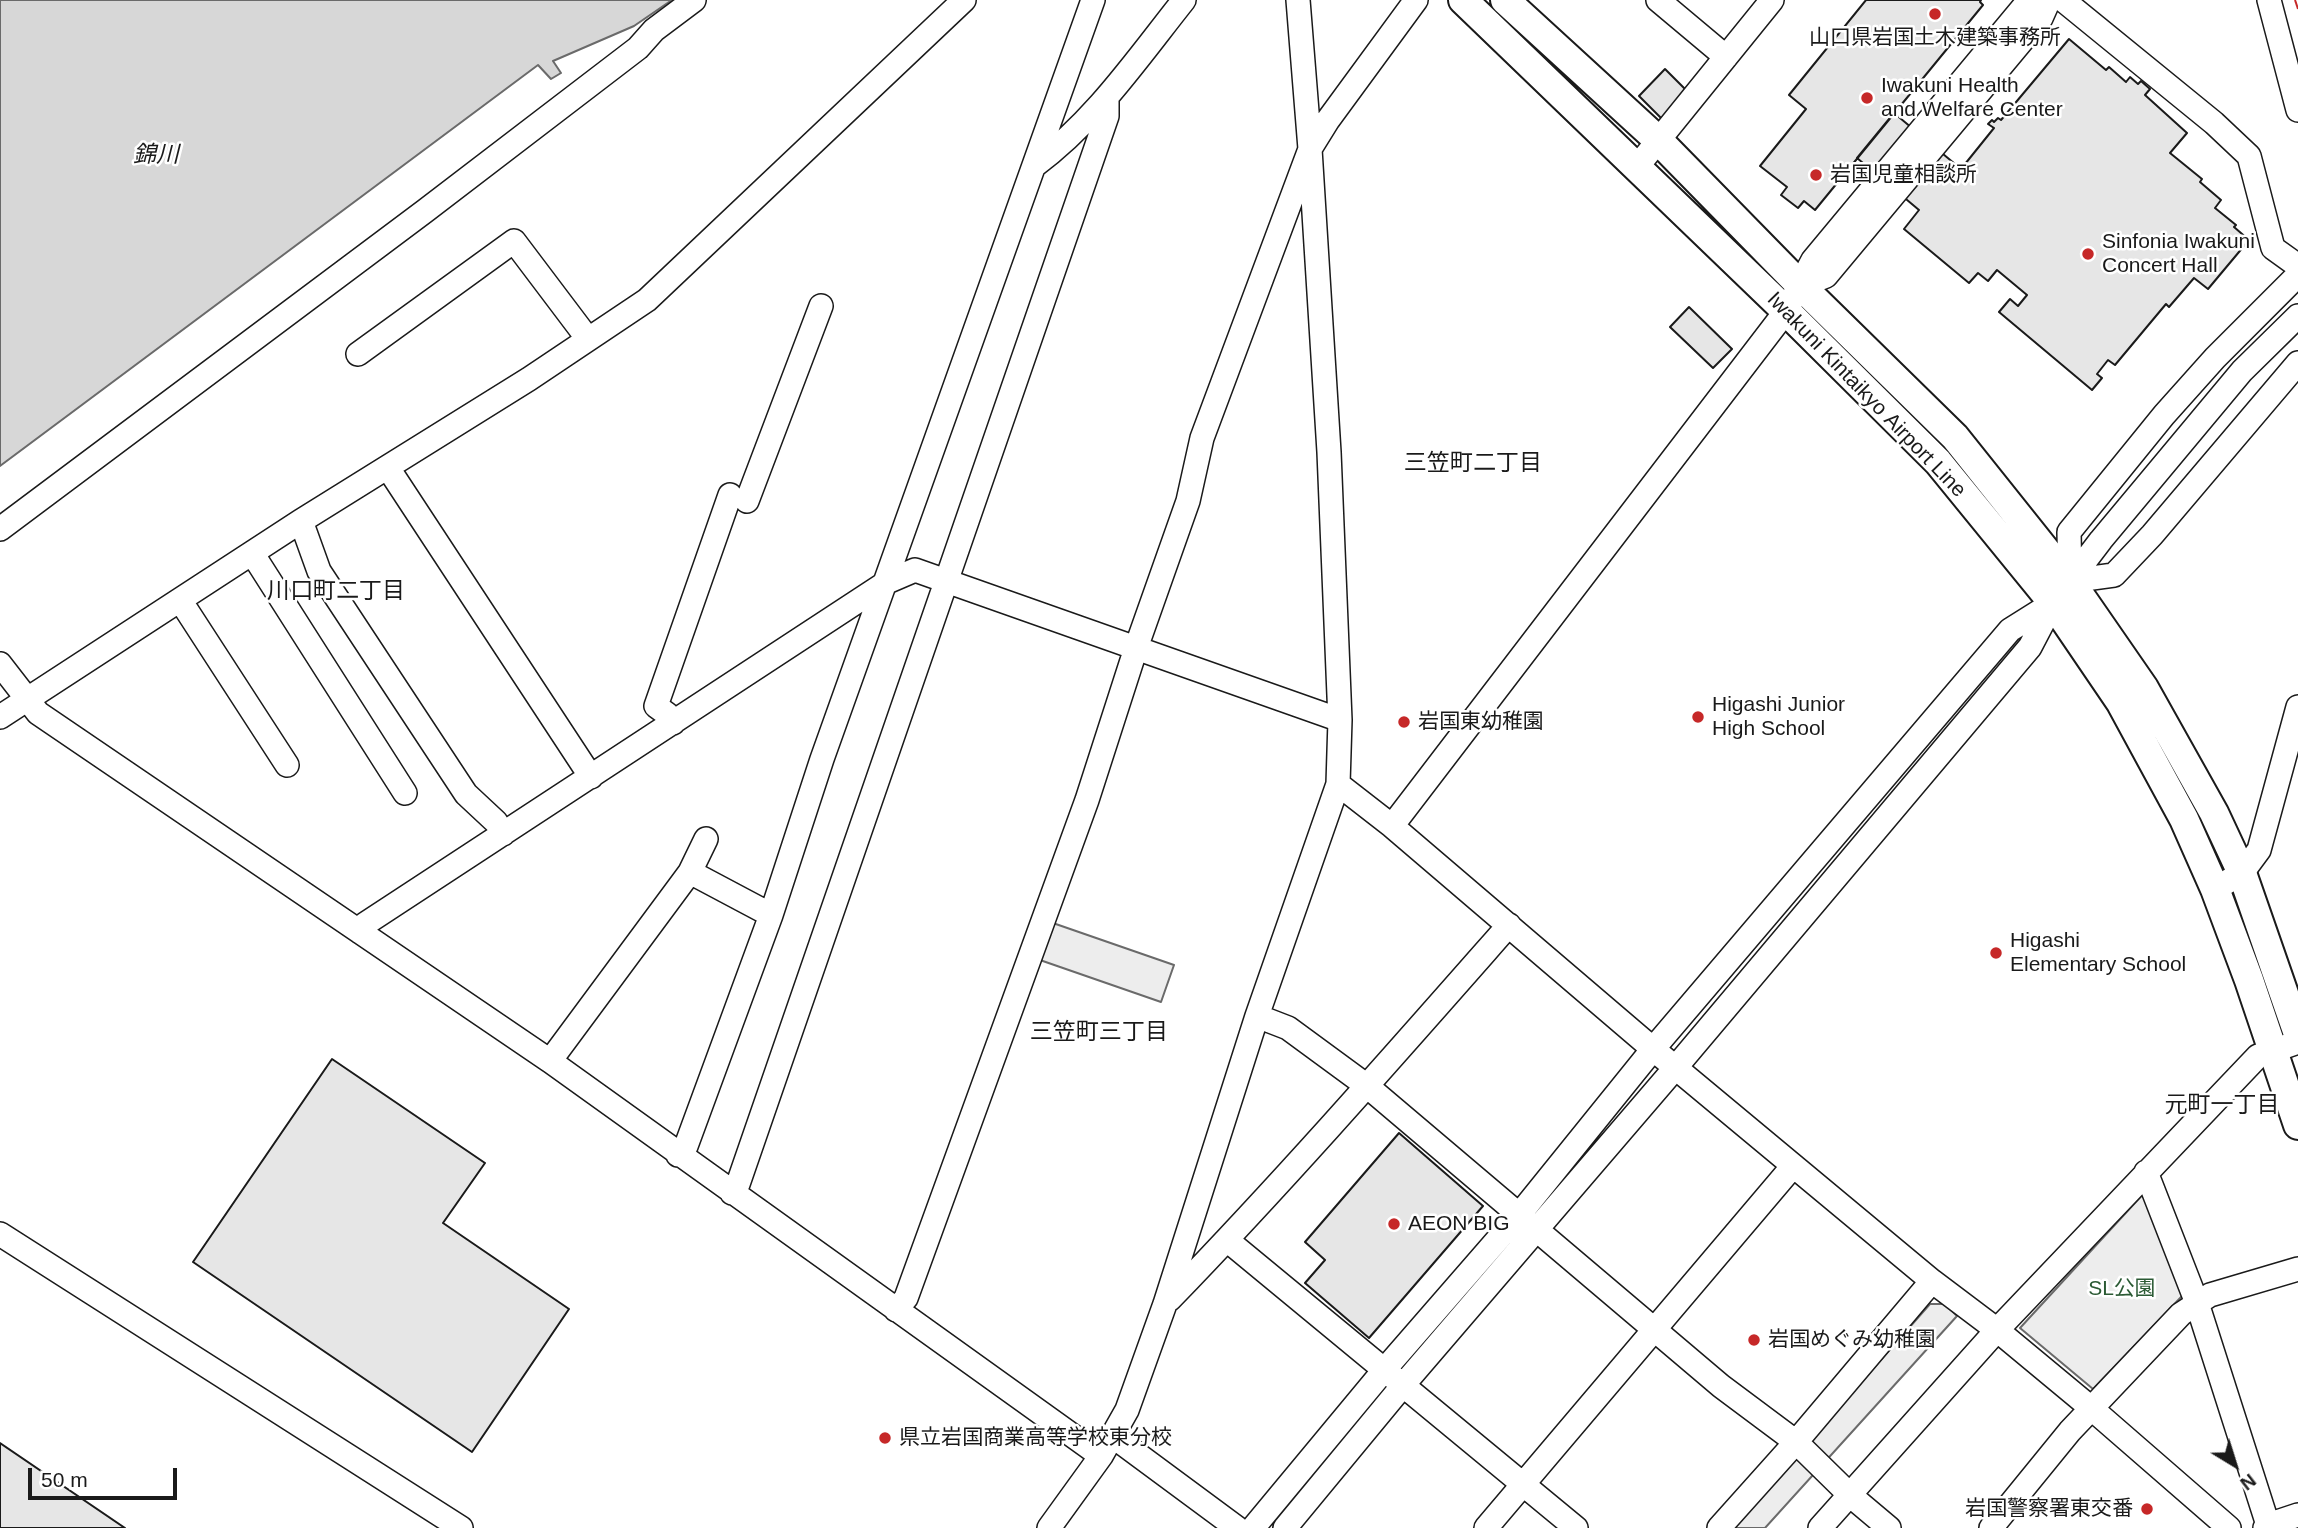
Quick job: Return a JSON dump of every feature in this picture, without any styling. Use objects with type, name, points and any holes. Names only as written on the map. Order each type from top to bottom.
[{"type":"main road","name":"Iwakuni Kintaikyo Airport Line","points":[[1463,0],[1938,462],[2053,603],[2121,703],[2184,819],[2286,1046],[2298,1125]]},
{"type":"main road","name":"Iwakuni Kintaikyo Airport Line","points":[[1505,0],[1659,141],[1801,286],[1955,437],[2070,581],[2144,688],[2208,802],[2242,873],[2298,1034]]},
{"type":"street","points":[[0,529],[436,203],[638,48],[654,30],[694,0]]},
{"type":"street","points":[[0,717],[301,520],[388,468],[647,300],[964,0]]},
{"type":"street","points":[[678,1155],[686,1146],[771,915],[822,760],[1093,0]]},
{"type":"street","points":[[1034,166],[1063,144],[1107,100],[1184,0]]},
{"type":"street","points":[[1049,1528],[1108,1446],[1127,1410],[1165,1304],[1257,1016],[1338,784],[1340,720],[1329,452],[1298,0]]},
{"type":"street","points":[[896,1310],[906,1298],[1078,826],[1136,648],[1188,502],[1202,438],[1310,149],[1328,120],[1416,0]]},
{"type":"street","points":[[1658,0],[1726,57]]},
{"type":"street","points":[[1636,168],[1772,0]]},
{"type":"street","points":[[1392,826],[1786,312],[1813,260],[2026,4],[2034,0]]},
{"type":"street","points":[[1801,286],[1826,276],[2041,18],[2049,0]]},
{"type":"street","points":[[2063,0],[2214,123],[2249,156],[2273,248],[2295,281],[2215,358],[2069,532],[2070,581]]},
{"type":"street","points":[[2269,0],[2298,110]]},
{"type":"street","points":[[733,1193],[1107,116],[1107,100]]},
{"type":"street","points":[[358,354],[514,241],[588,340]]},
{"type":"street","points":[[673,723],[667,714],[656,706],[739,498],[821,306]]},
{"type":"street","points":[[1253,1528],[1385,1369],[1676,1067],[2030,647],[2053,603],[2194,427],[2242,371],[2298,316]]},
{"type":"street","points":[[2070,581],[2113,575],[2152,535],[2298,363]]},
{"type":"street","points":[[388,468],[591,777]]},
{"type":"street","points":[[301,520],[319,571],[466,794],[496,822],[503,834]]},
{"type":"street","points":[[252,553],[405,793]]},
{"type":"street","points":[[360,932],[365,924],[887,582],[915,570],[1340,720]]},
{"type":"street","points":[[180,600],[287,765]]},
{"type":"street","points":[[1285,1528],[1404,1384],[1653,1049],[2010,630],[2053,603]]},
{"type":"street","points":[[0,664],[38,713],[550,1061],[896,1310],[1237,1528]]},
{"type":"street","points":[[2215,889],[2242,873],[2259,850],[2298,707]]},
{"type":"street","points":[[1338,784],[1392,826],[1793,1166],[2091,1408],[2216,1524]]},
{"type":"street","points":[[550,1061],[690,872],[706,839]]},
{"type":"street","points":[[690,872],[771,915]]},
{"type":"street","points":[[1165,1304],[1367,1086],[1509,925]]},
{"type":"street","points":[[1257,1016],[1288,1028],[1367,1086],[1721,1386],[1796,1442],[1851,1496],[1889,1528]]},
{"type":"street","points":[[1821,1528],[1997,1330],[2146,1172],[2258,1056],[2286,1046]]},
{"type":"street","points":[[1486,1528],[1793,1166]]},
{"type":"street","points":[[2146,1172],[2197,1303],[2267,1526],[2298,1515]]},
{"type":"street","points":[[0,1234],[461,1528]]},
{"type":"street","points":[[1227,1240],[1576,1528]]},
{"type":"street","points":[[1991,1528],[2091,1408],[2180,1314],[2210,1295],[2298,1269]]},
{"type":"street","points":[[1719,1528],[1796,1442],[1932,1281]]},
{"type":"shaded area","points":[[1050,922],[1174,965],[1161,1002],[1037,959]]},
{"type":"shaded area","name":"SL公園","points":[[2145,1192],[2183,1295],[2093,1389],[2020,1328]]},
{"type":"shaded area","points":[[1930,1304],[1945,1304],[1957,1316],[1765,1528],[1733,1528]]},
{"type":"water","name":"錦川","points":[[0,0],[672,0],[634,26],[553,61],[561,73],[551,79],[538,65],[0,466]]},
{"type":"building","points":[[1866,0],[1981,0],[1983,5],[1815,210],[1804,201],[1798,208],[1781,195],[1787,187],[1760,166],[1806,109],[1789,95]]},
{"type":"building","points":[[2069,39],[2106,70],[2109,67],[2126,82],[2130,77],[2138,84],[2141,81],[2150,89],[2145,95],[2187,133],[2170,153],[2202,179],[2200,182],[2221,200],[2215,208],[2249,240],[2208,289],[2194,278],[2169,307],[2166,304],[2115,365],[2108,360],[2097,374],[2102,378],[2092,390],[1999,312],[2010,299],[2018,306],[2027,295],[1997,270],[1988,281],[1978,273],[1969,283],[1904,229],[1919,210],[1857,158],[1894,113],[1961,169],[1994,128],[1988,124],[1998,118],[2001,120]]},
{"type":"building","points":[[1665,69],[1689,93],[1663,120],[1639,96]]},
{"type":"building","points":[[1689,307],[1732,349],[1713,368],[1670,327]]},
{"type":"building","points":[[332,1059],[485,1163],[443,1223],[569,1309],[472,1452],[193,1262]]},
{"type":"building","name":"AEON BIG","points":[[1399,1133],[1483,1206],[1369,1338],[1305,1283],[1325,1260],[1305,1242]]},
{"type":"building","points":[[0,1443],[125,1528],[0,1528]]},
{"type":"power","points":[[2295,0],[2298,9]]},
{"type":"place","name":"山口県岩国土木建築事務所","points":[[1935,14]]},
{"type":"place","name":"Iwakuni Health and Welfare Center","points":[[1867,98]]},
{"type":"place","name":"岩国児童相談所","points":[[1816,175]]},
{"type":"place","name":"Sinfonia Iwakuni Concert Hall","points":[[2088,254]]},
{"type":"place","name":"Higashi Junior High School","points":[[1698,717]]},
{"type":"place","name":"岩国東幼稚園","points":[[1404,722]]},
{"type":"place","name":"Higashi Elementary School","points":[[1996,953]]},
{"type":"place","name":"AEON BIG","points":[[1394,1224]]},
{"type":"place","name":"岩国めぐみ幼稚園","points":[[1754,1340]]},
{"type":"place","name":"県立岩国商業高等学校東分校","points":[[885,1438]]},
{"type":"place","name":"岩国警察署東交番","points":[[2147,1509]]},
{"type":"district","name":"三笠町二丁目","points":[[1473,464]]},
{"type":"district","name":"川口町二丁目","points":[[336,592]]},
{"type":"district","name":"三笠町三丁目","points":[[1099,1033]]},
{"type":"district","name":"元町一丁目","points":[[2222,1106]]}]
